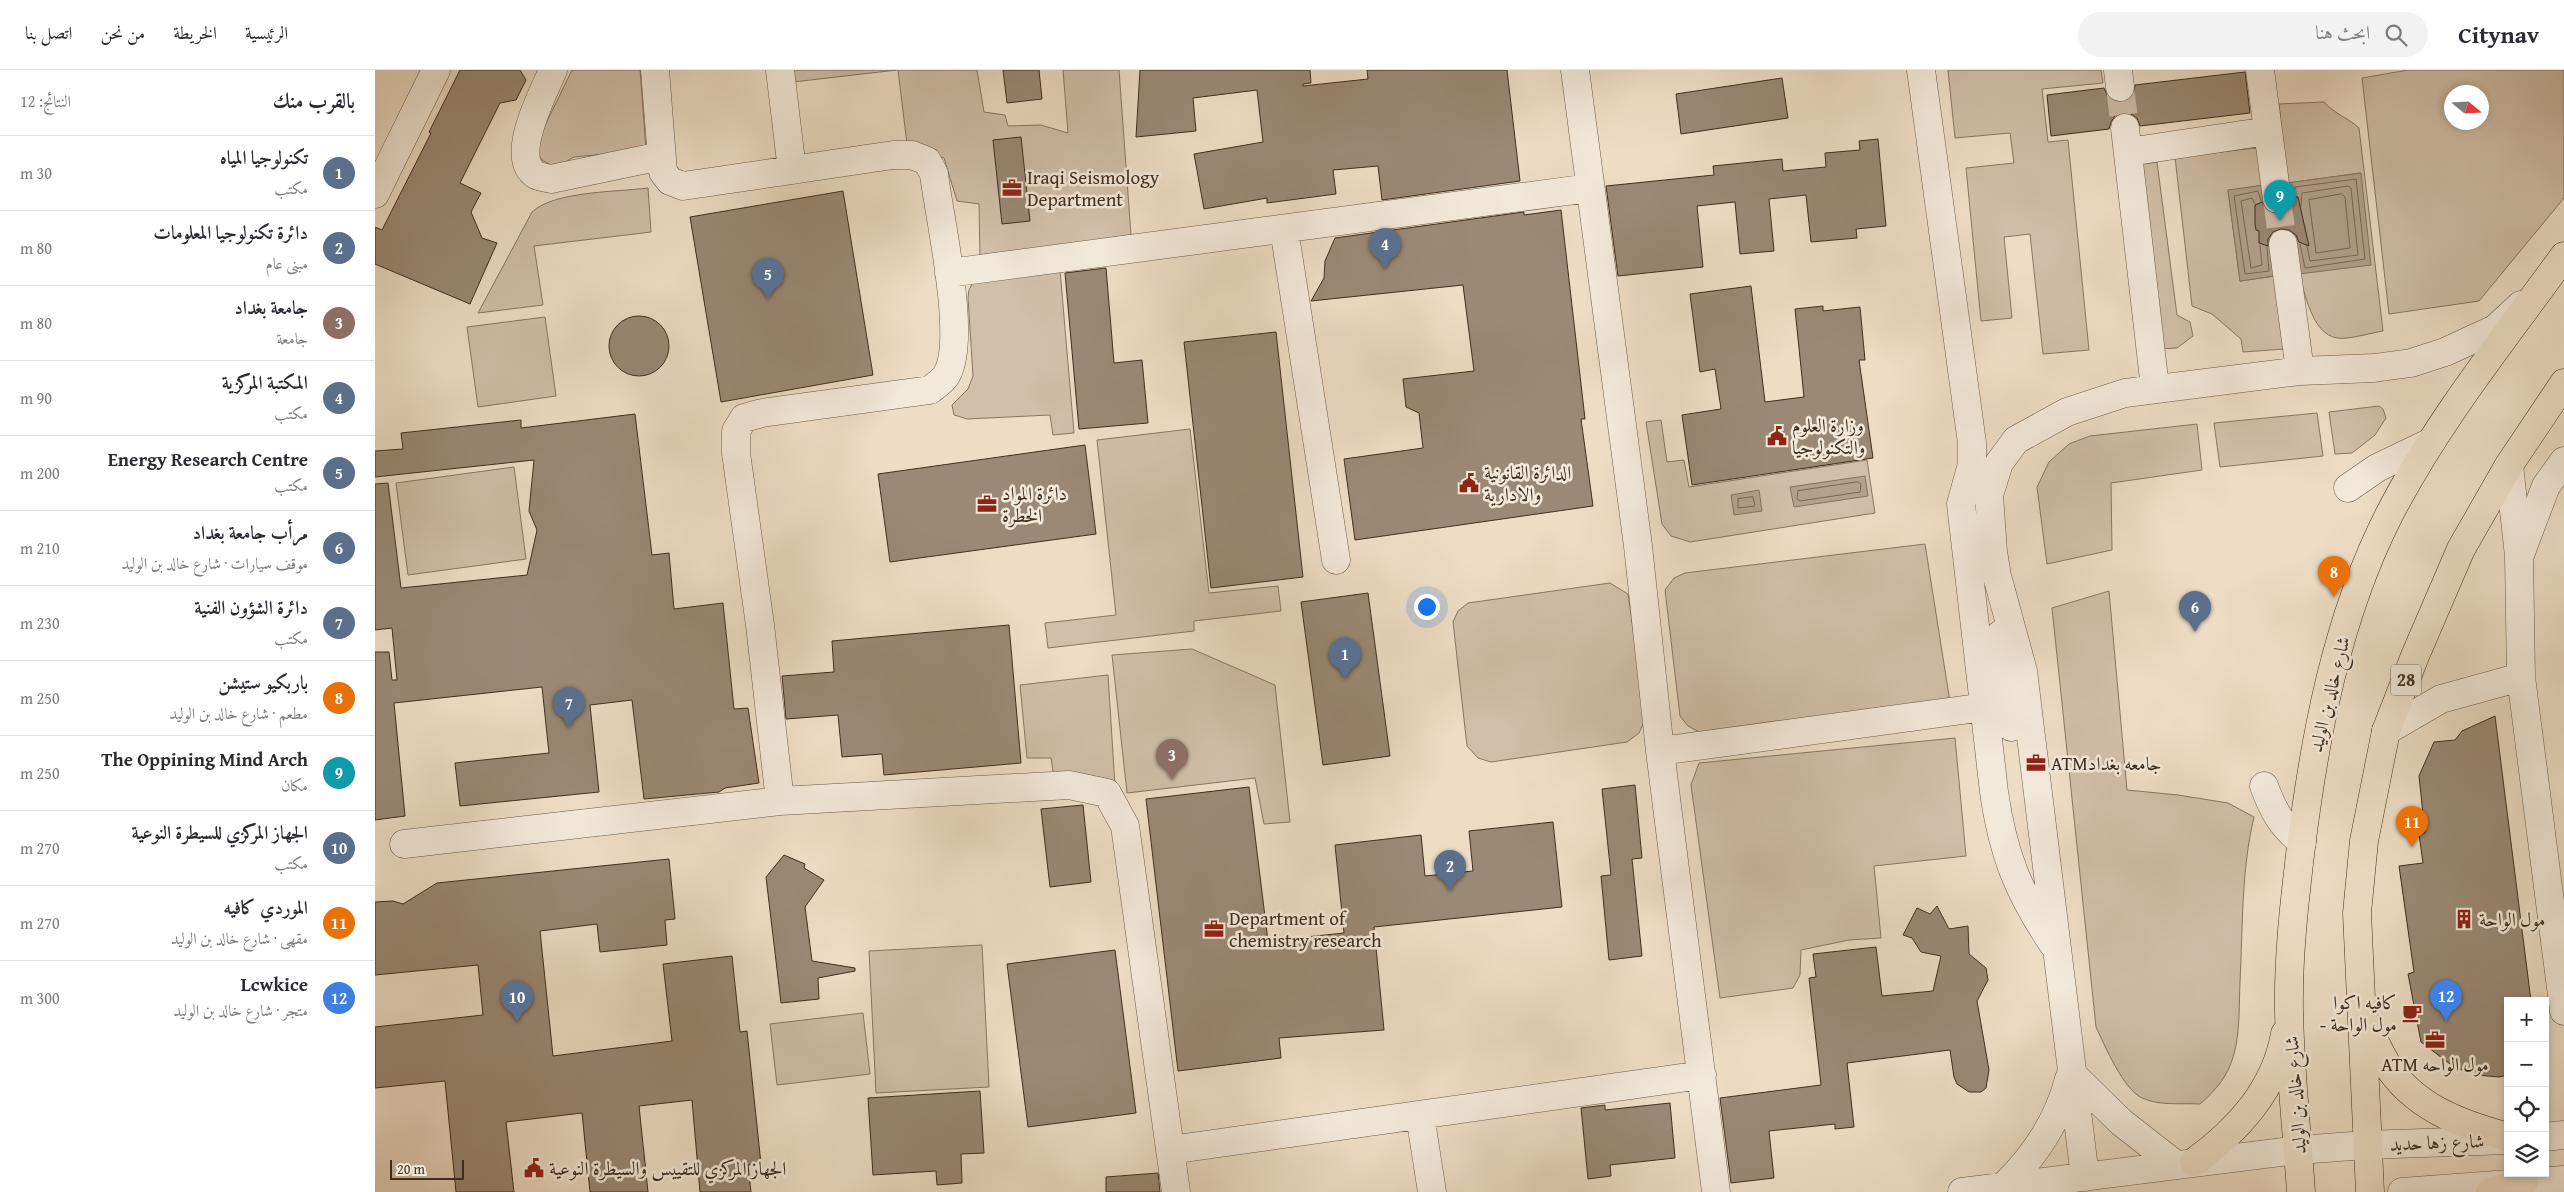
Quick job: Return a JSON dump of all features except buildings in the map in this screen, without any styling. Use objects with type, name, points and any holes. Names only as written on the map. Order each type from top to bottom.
[{"type":"main road","name":"شارع خالد بن الوليد","points":[[2301,1192],[2289,1010],[2295,904],[2317,732],[2337,654],[2360,585],[2388,516],[2431,442],[2560,262]]},
{"type":"main road","name":"28","points":[[2370,1192],[2366,1145],[2357,913],[2363,850],[2386,731],[2415,656],[2461,549],[2509,465],[2564,383]]},
{"type":"main road","points":[[2185,1164],[2223,1141],[2249,1113],[2269,1082],[2282,1047],[2289,1010]]},
{"type":"main road","points":[[2360,1011],[2386,1063],[2406,1088],[2437,1113],[2472,1128],[2504,1137]]},
{"type":"main road","points":[[2490,1192],[2524,1182]]},
{"type":"street","points":[[375,194],[436,70]]},
{"type":"street","points":[[553,70],[533,118],[524,150],[527,165],[536,175],[551,179],[661,156]]},
{"type":"street","points":[[655,70],[663,172],[670,181],[683,186],[893,155],[912,155],[927,161],[934,174],[949,273],[955,338],[952,360],[945,377],[930,390],[762,413],[744,418],[736,431],[736,453],[760,625],[780,801]]},
{"type":"street","points":[[780,70],[791,170]]},
{"type":"street","points":[[1575,70],[1638,546],[1660,751],[1716,1192]]},
{"type":"street","points":[[1921,70],[1970,423],[1972,464],[1968,486]]},
{"type":"street","points":[[2260,70],[2277,199]]},
{"type":"street","points":[[2155,388],[2127,140],[2268,131]]},
{"type":"street","points":[[949,273],[1590,188]]},
{"type":"street","points":[[1284,229],[1336,560]]},
{"type":"street","points":[[2283,244],[2300,371]]},
{"type":"street","points":[[2085,1177],[2023,671],[2018,646],[2000,587],[1993,552],[1989,494],[1999,463],[2015,440],[2067,412],[2103,399],[2155,388],[2300,371],[2375,368],[2411,363],[2445,352],[2495,328],[2525,302],[2560,262]]},
{"type":"street","points":[[2348,488],[2377,468],[2431,442]]},
{"type":"street","points":[[2519,556],[2546,486],[2564,461]]},
{"type":"street","points":[[1999,463],[1988,464],[1979,468],[1972,476],[1961,504],[1975,631],[2000,834],[2013,874],[2028,904],[2056,948]]},
{"type":"street","points":[[2509,465],[2519,556],[2521,677],[2564,1011]]},
{"type":"street","points":[[1975,631],[1976,619],[1983,596],[2000,587]]},
{"type":"street","points":[[2386,731],[2441,699],[2521,677]]},
{"type":"street","points":[[1660,751],[1985,707]]},
{"type":"street","points":[[404,844],[780,801],[1069,785],[1107,792],[1125,826],[1176,1192]]},
{"type":"street","points":[[2264,786],[2273,812],[2281,823],[2302,842]]},
{"type":"street","points":[[2071,1073],[2121,1122],[2185,1164]]},
{"type":"street","points":[[2003,1187],[2019,1171],[2046,1135],[2065,1094],[2071,1073]]},
{"type":"street","points":[[1170,1150],[1702,1075]]},
{"type":"street","points":[[1420,1115],[1432,1192]]},
{"type":"street","points":[[2549,1137],[2564,1135]]},
{"type":"street","name":"شارع زها حديد","points":[[1962,1192],[2298,1150],[2504,1138]]},
{"type":"street","points":[[2401,1144],[2391,1146],[2383,1153],[2379,1163],[2379,1173],[2384,1183],[2392,1190],[2402,1192],[2564,1180]]},
{"type":"shaded area","points":[[572,70],[640,70],[646,150],[574,157],[560,165],[551,165],[542,160],[534,148]]},
{"type":"shaded area","points":[[792,70],[897,70],[793,82]]},
{"type":"shaded area","points":[[898,70],[977,70],[984,112],[1005,115],[1008,126],[1041,125],[1068,133],[1063,70],[1119,70],[1131,235],[980,258],[979,204],[957,201],[944,158],[907,144]]},
{"type":"shaded area","points":[[1948,70],[2101,70],[2103,83],[2042,89],[2048,142],[2068,140],[2089,350],[2043,354],[2030,234],[2004,237],[2012,318],[1981,321],[1966,168],[2014,163],[2010,133],[1955,138]]},
{"type":"shaded area","points":[[2408,70],[2564,70],[2564,198],[2479,301],[2389,314],[2362,78]]},
{"type":"shaded area","points":[[2324,102],[2359,128],[2383,331],[2347,338],[2337,338],[2328,335],[2321,329],[2307,302],[2299,274],[2361,173],[2287,183],[2279,104]]},
{"type":"shaded area","points":[[2257,148],[2264,185],[2228,191],[2240,281],[2275,276],[2285,349],[2243,352],[2241,339],[2212,314],[2192,306],[2175,157]]},
{"type":"shaded area","points":[[2157,162],[2177,315],[2190,322],[2193,336],[2177,348],[2159,349],[2142,164]]},
{"type":"shaded area","points":[[648,188],[651,232],[534,246],[543,305],[478,313],[532,212],[542,205],[570,196]]},
{"type":"shaded area","points":[[1060,270],[1074,433],[1053,435],[1050,415],[967,419],[954,415],[952,405],[968,389],[973,376],[968,298],[973,282]]},
{"type":"shaded area","points":[[545,317],[556,396],[478,407],[467,327]]},
{"type":"shaded area","points":[[2379,406],[2383,409],[2386,418],[2375,435],[2352,453],[2335,454],[2329,412]]},
{"type":"shaded area","points":[[2317,413],[2323,456],[2220,467],[2214,423]]},
{"type":"shaded area","points":[[1661,420],[1667,462],[1684,460],[1689,487],[1867,460],[1875,513],[1690,542],[1671,536],[1662,524],[1646,422]]},
{"type":"shaded area","points":[[2197,424],[2202,470],[2111,483],[2112,550],[2047,564],[2037,487],[2049,462],[2069,444],[2090,436]]},
{"type":"shaded area","points":[[1190,429],[1209,593],[1278,586],[1281,611],[1194,621],[1194,631],[1048,648],[1045,623],[1116,615],[1097,440]]},
{"type":"shaded area","points":[[514,467],[526,559],[408,575],[396,483]]},
{"type":"shaded area","points":[[1925,544],[1950,702],[1701,733],[1688,726],[1680,716],[1665,590],[1674,578],[1685,573]]},
{"type":"shaded area","points":[[1610,583],[1628,594],[1646,718],[1639,733],[1627,742],[1491,762],[1478,758],[1467,746],[1453,622],[1458,611],[1468,603]]},
{"type":"shaded area","points":[[2109,591],[2127,790],[2178,795],[2228,803],[2254,817],[2245,879],[2236,1046],[2232,1062],[2225,1076],[2212,1093],[2200,1104],[2171,1104],[2149,1101],[2135,1093],[2121,1077],[2096,1027],[2052,608]]},
{"type":"shaded area","points":[[1192,649],[1275,685],[1290,822],[1264,824],[1255,778],[1127,793],[1112,655]]},
{"type":"shaded area","points":[[1108,675],[1115,786],[1054,777],[1051,758],[1027,758],[1020,685]]},
{"type":"shaded area","points":[[1955,738],[1966,856],[1874,866],[1881,938],[1849,940],[1801,950],[1800,975],[1793,988],[1720,998],[1691,785],[1699,763]]},
{"type":"shaded area","points":[[982,945],[989,1087],[876,1093],[869,951]]},
{"type":"shaded area","points":[[863,1013],[870,1074],[777,1085],[770,1024]]},
{"type":"water","points":[[2361,173],[2371,265],[2299,274],[2287,183]]},
{"type":"water","points":[[2264,185],[2275,276],[2240,281],[2228,190]]},
{"type":"water","points":[[1865,476],[1868,496],[1794,507],[1790,487]]},
{"type":"water","points":[[1759,490],[1762,511],[1734,515],[1731,495]]},
{"type":"tunnel","points":[[2120,87],[2125,128]]},
{"type":"tunnel","points":[[2277,199],[2283,244]]},
{"type":"place","name":"Iraqi Seismology Department","points":[[1012,188]]},
{"type":"place","name":"The Oppining Mind Arch","points":[[2280,221]]},
{"type":"place","name":"المكتبة المركزية","points":[[1385,269]]},
{"type":"place","name":"Energy Research Centre","points":[[768,299]]},
{"type":"place","name":"وزارة العلوم والتكنولوجيا","points":[[1777,436]]},
{"type":"place","name":"الدائرة القانونية والادارية","points":[[1469,483]]},
{"type":"place","name":"دائرة المواد الخطرة","points":[[987,504]]},
{"type":"place","name":"باربكيو ستيشن","points":[[2334,597]]},
{"type":"place","name":"مرأب جامعة بغداد","points":[[2195,632]]},
{"type":"place","name":"تكنولوجيا المياه","points":[[1345,679]]},
{"type":"place","name":"دائرة الشؤون الفنية","points":[[569,728]]},
{"type":"place","name":"ATMجامعه بغداد","points":[[2036,763]]},
{"type":"place","name":"جامعة بغداد","points":[[1172,780]]},
{"type":"place","name":"الموردي كافيه","points":[[2412,847]]},
{"type":"place","name":"دائرة تكنولوجيا المعلومات","points":[[1450,891]]},
{"type":"place","name":"مول الواحة","points":[[2464,919]]},
{"type":"place","name":"Department of chemistry research","points":[[1214,929]]},
{"type":"place","name":"كافيه اكوا - مول الواحة","points":[[2412,1013]]},
{"type":"place","name":"Lcwkice","points":[[2446,1021]]},
{"type":"place","name":"الجهاز المركزي للسيطرة النوعية","points":[[517,1022]]},
{"type":"place","name":"ATM مول الواحه","points":[[2435,1040]]},
{"type":"place","name":"الجهاز المركزي للتقييس والسيطرة النوعية","points":[[534,1168]]}]
